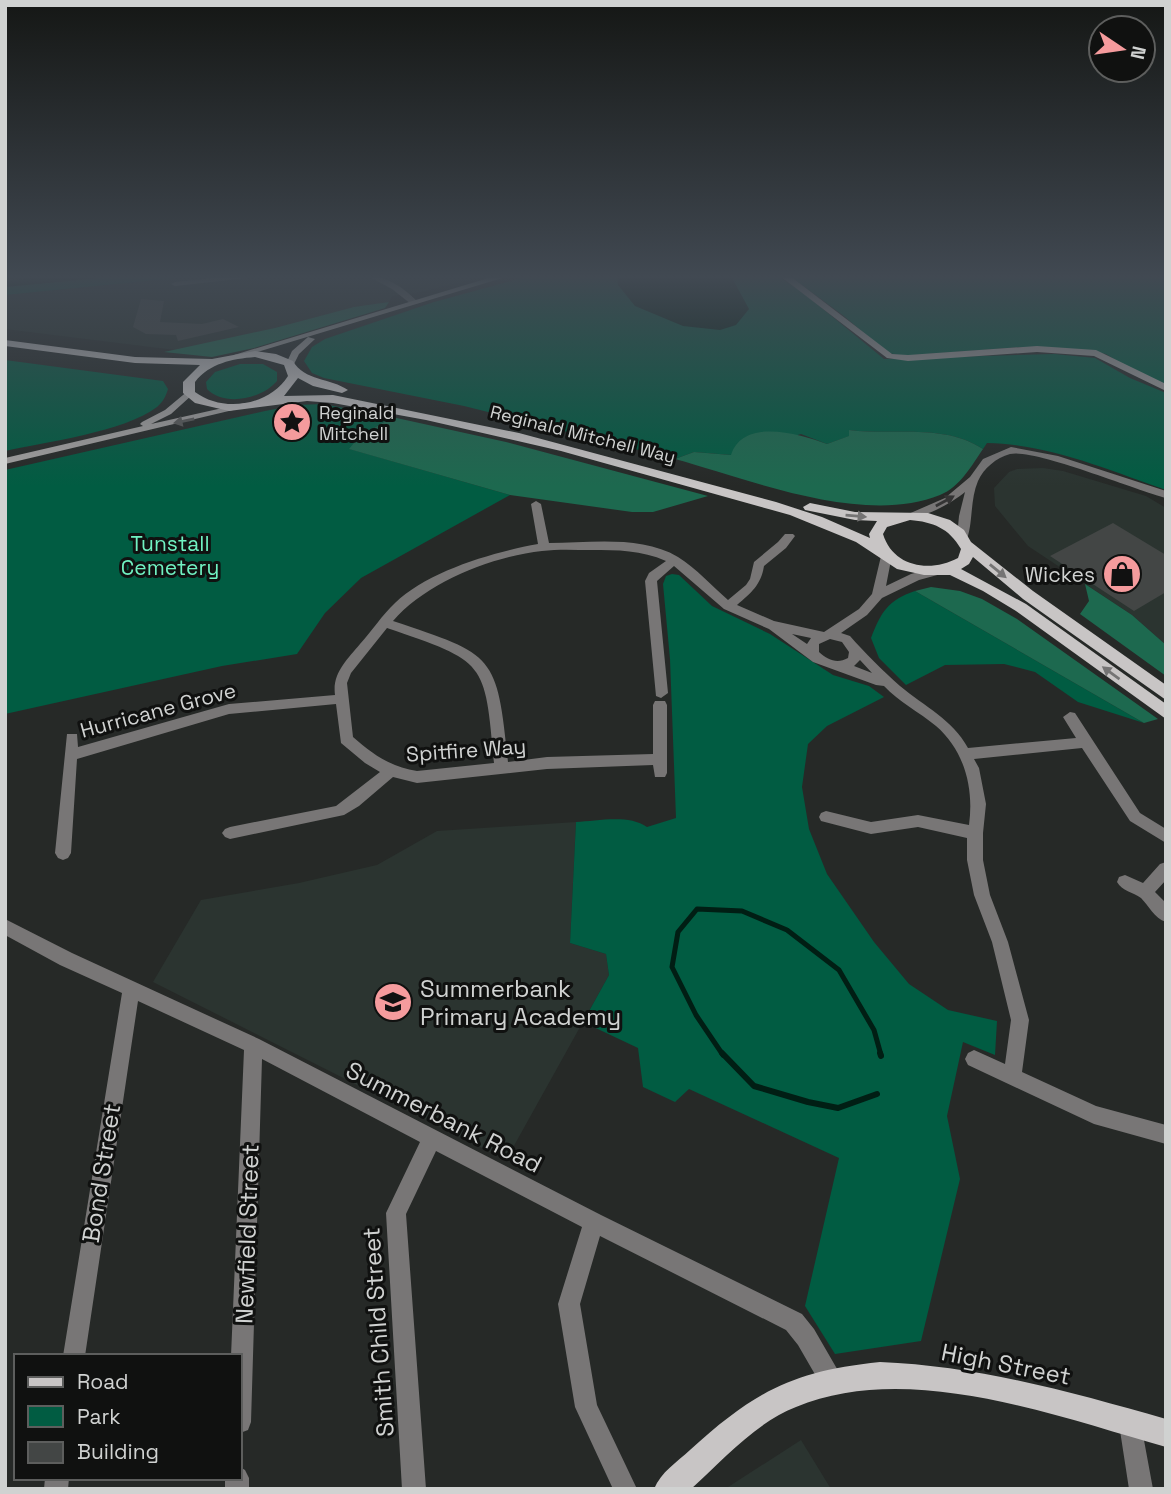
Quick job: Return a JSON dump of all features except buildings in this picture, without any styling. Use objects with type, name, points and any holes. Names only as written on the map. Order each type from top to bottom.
[{"type":"main road","points":[[26,346],[135,360],[214,362]]},
{"type":"main road","name":"Reginald Mitchell Way","points":[[214,362],[238,355],[272,356],[308,381],[328,387],[619,451],[822,510],[855,516],[892,518],[911,515]]},
{"type":"main road","points":[[135,360],[172,374],[189,389],[197,371],[214,362]]},
{"type":"main road","points":[[256,403],[290,385],[292,368]]},
{"type":"main road","name":"Reginald Mitchell Way","points":[[189,389],[200,401],[213,406],[318,397],[505,433],[614,460],[810,517],[848,531],[912,568],[942,570]]},
{"type":"main road","points":[[911,515],[943,522],[1028,595],[1166,694]]},
{"type":"main road","points":[[884,553],[876,534],[881,524],[892,518]]},
{"type":"main road","points":[[942,570],[964,561],[966,541]]},
{"type":"main road","points":[[942,570],[998,592],[1016,603],[1166,713]]},
{"type":"main road","name":"High Street","points":[[669,1489],[753,1416],[791,1394],[832,1382],[904,1375],[974,1384],[1037,1397],[1166,1433]]},
{"type":"street","points":[[238,355],[271,346]]},
{"type":"street","points":[[292,368],[302,346]]},
{"type":"street","points":[[876,346],[890,356],[908,358],[1037,349],[1096,354],[1106,356],[1141,378],[1166,388]]},
{"type":"street","points":[[118,435],[168,412],[189,389]]},
{"type":"street","points":[[5,461],[256,403]]},
{"type":"street","points":[[966,541],[966,500],[974,479],[995,455],[1021,450],[1055,458],[1166,495]]},
{"type":"street","points":[[911,515],[940,505],[974,479]]},
{"type":"street","points":[[544,547],[537,508],[550,510]]},
{"type":"street","points":[[728,606],[750,588],[758,565],[790,537]]},
{"type":"street","name":"Spitfire Way","points":[[674,561],[658,571],[651,581],[661,699],[659,766],[501,767],[417,777],[390,772],[370,761],[346,739],[340,683],[345,671],[400,606],[436,581],[499,556],[544,547],[630,546],[656,552],[674,561],[728,606],[771,625],[819,660]]},
{"type":"street","points":[[878,595],[884,553]]},
{"type":"street","points":[[895,689],[841,666],[819,660],[812,648],[815,641],[863,612],[878,595],[915,577],[942,570]]},
{"type":"street","points":[[841,666],[854,660],[856,656],[852,644],[863,612]]},
{"type":"street","points":[[385,624],[447,644],[471,656],[485,670],[491,689],[501,767]]},
{"type":"street","name":"Spitfire Way","points":[[771,625],[826,635]]},
{"type":"street","points":[[826,635],[852,644],[895,689],[942,724],[965,754],[977,783],[979,804],[975,860],[982,895],[1000,942],[1020,1020],[1012,1077]]},
{"type":"street","name":"Hurricane Grove","points":[[71,755],[229,709],[340,699]]},
{"type":"street","points":[[1070,717],[1135,817],[1166,837]]},
{"type":"street","name":"Hurricane Grove","points":[[63,853],[72,738]]},
{"type":"street","points":[[965,754],[1085,742]]},
{"type":"street","points":[[230,833],[339,811],[355,802],[390,772]]},
{"type":"street","points":[[826,817],[871,828],[918,821],[975,834]]},
{"type":"street","points":[[1145,892],[1166,869]]},
{"type":"street","points":[[1125,882],[1145,892],[1166,915]]},
{"type":"street","name":"Summerbank Road","points":[[5,926],[131,990],[253,1045],[594,1222],[794,1322],[806,1337],[832,1382]]},
{"type":"street","name":"Bond Street","points":[[74,1354],[131,990]]},
{"type":"street","name":"Newfield Street","points":[[242,1364],[253,1045]]},
{"type":"street","points":[[974,1059],[1094,1115],[1166,1135]]},
{"type":"street","name":"Smith Child Street","points":[[414,1489],[396,1213],[432,1139]]},
{"type":"street","points":[[594,1222],[569,1304],[586,1407],[625,1489]]},
{"type":"street","points":[[1130,1424],[1141,1489]]},
{"type":"shaded area","points":[[140,346],[226,346],[199,353]]},
{"type":"shaded area","points":[[1043,468],[1063,471],[1146,496],[1166,508],[1166,645],[1132,615],[1028,546],[995,506],[994,488],[1009,472]]},
{"type":"shaded area","name":"Summerbank Primary Academy","points":[[576,822],[570,943],[606,954],[609,975],[506,1160],[153,982],[201,900],[299,883],[377,865],[437,831]]},
{"type":"shaded area","points":[[801,1440],[831,1489],[725,1489]]},
{"type":"green space","points":[[193,346],[261,346],[212,357],[164,352]]},
{"type":"green space","points":[[868,346],[884,359],[1054,354],[1095,358],[1130,378],[1166,393],[1166,490],[1055,453],[1010,444],[987,443],[983,449],[968,441],[935,433],[849,430],[850,436],[827,444],[801,434],[731,455],[694,452],[675,459],[464,406],[324,378],[312,373],[304,361],[312,347]]},
{"type":"green space","points":[[879,346],[1166,346],[1166,386],[1141,376],[1106,354],[1095,352],[1022,347],[900,356],[886,352]]},
{"type":"green space","points":[[5,360],[163,381],[168,389],[157,407],[125,423],[84,435],[5,451]]},
{"type":"green space","points":[[240,364],[263,364],[277,372],[277,381],[262,392],[243,398],[223,398],[207,389],[206,382],[215,372]]},
{"type":"green space","name":"Tunstall Cemetery","points":[[323,404],[392,417],[358,438],[350,449],[510,495],[361,578],[325,613],[297,654],[222,666],[5,714],[5,470],[265,411],[296,405]]},
{"type":"green space","points":[[392,417],[506,442],[708,496],[653,512],[632,512],[510,495],[349,449],[358,438]]},
{"type":"green space","points":[[849,430],[935,433],[968,441],[983,449],[954,487],[940,495],[910,503],[877,505],[843,503],[772,488],[675,459],[694,452],[731,455],[737,443],[760,432],[788,433],[827,444],[849,436]]},
{"type":"green space","points":[[679,575],[712,606],[770,634],[833,675],[869,686],[884,697],[827,726],[808,744],[802,787],[809,829],[827,874],[874,942],[909,984],[948,1010],[997,1021],[995,1055],[963,1042],[947,1116],[960,1179],[921,1341],[835,1354],[805,1306],[839,1158],[689,1089],[675,1102],[643,1087],[638,1048],[583,1022],[609,975],[606,954],[570,943],[576,822],[622,819],[647,827],[676,818],[670,659],[663,584],[666,576]]},
{"type":"green space","points":[[1085,584],[1132,615],[1166,645],[1166,676],[1080,614],[1089,601]]},
{"type":"green space","points":[[931,587],[960,591],[982,599],[1017,619],[1158,719],[1144,723],[915,591]]},
{"type":"green space","points":[[915,591],[1144,723],[1078,702],[1035,672],[1004,664],[945,665],[906,685],[879,658],[871,638],[887,608],[898,598]]},
{"type":"waterway","points":[[723,1055],[696,1015],[672,967],[678,932],[697,909],[742,911],[787,930],[839,970],[874,1030],[881,1055]]},
{"type":"waterway","points":[[722,1053],[754,1086],[808,1102],[838,1108],[877,1094]]},
{"type":"place","name":"Reginald Mitchell","points":[[292,422]]},
{"type":"place","name":"Wickes","points":[[1122,574]]},
{"type":"place","name":"Summerbank Primary Academy","points":[[393,1002]]}]
